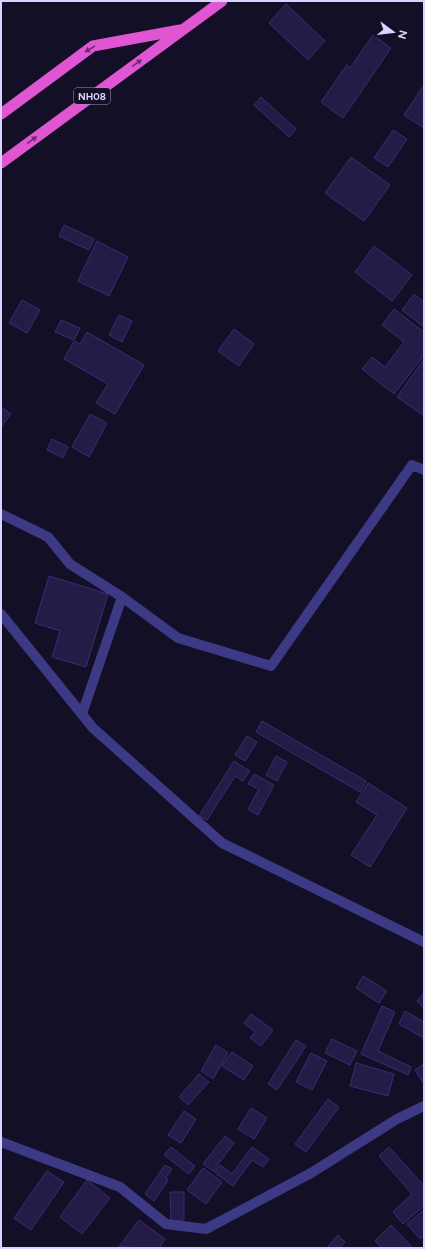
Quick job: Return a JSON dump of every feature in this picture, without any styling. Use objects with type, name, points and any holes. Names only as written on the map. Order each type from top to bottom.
[{"type":"highway","name":"NH08","points":[[1,163],[222,1]]},
{"type":"highway","name":"NH08","points":[[1,114],[93,46],[183,30]]},
{"type":"street","points":[[1,514],[48,537],[70,564],[122,597],[178,638],[271,666],[412,465],[424,470]]},
{"type":"street","points":[[82,714],[122,597]]},
{"type":"street","points":[[1,614],[93,728],[222,843],[424,942]]},
{"type":"street","points":[[1,1142],[120,1187],[166,1224],[206,1229],[311,1173],[397,1119],[424,1106]]},
{"type":"building","points":[[286,4],[325,41],[308,60],[269,23]]},
{"type":"building","points":[[373,35],[391,48],[343,118],[321,102],[347,65],[350,68]]},
{"type":"building","points":[[424,85],[424,128],[404,115]]},
{"type":"building","points":[[261,97],[296,129],[289,137],[254,105]]},
{"type":"building","points":[[393,130],[407,139],[388,167],[374,158]]},
{"type":"building","points":[[351,157],[390,185],[364,221],[325,193]]},
{"type":"building","points":[[64,225],[94,239],[89,250],[59,236]]},
{"type":"building","points":[[97,241],[128,257],[109,296],[78,281]]},
{"type":"building","points":[[374,246],[412,275],[392,301],[355,272]]},
{"type":"building","points":[[414,294],[424,302],[424,327],[402,310]]},
{"type":"building","points":[[22,300],[40,310],[27,333],[9,323]]},
{"type":"building","points":[[394,309],[424,332],[424,355],[394,394],[362,369],[372,357],[385,367],[404,342],[382,325]]},
{"type":"building","points":[[119,315],[132,321],[122,342],[109,335]]},
{"type":"building","points":[[61,320],[80,328],[74,340],[55,332]]},
{"type":"building","points":[[234,329],[254,344],[239,366],[218,351]]},
{"type":"building","points":[[87,332],[144,365],[115,414],[96,403],[108,384],[64,359],[74,341],[80,344]]},
{"type":"building","points":[[424,359],[424,389],[422,392],[424,393],[424,416],[397,397]]},
{"type":"building","points":[[1,407],[11,414],[1,427]]},
{"type":"building","points":[[90,414],[107,423],[89,457],[72,447]]},
{"type":"building","points":[[52,439],[68,447],[63,458],[47,450]]},
{"type":"building","points":[[49,576],[108,594],[86,667],[52,657],[60,631],[35,623]]},
{"type":"building","points":[[262,721],[366,781],[360,792],[256,732]]},
{"type":"building","points":[[247,736],[257,742],[245,761],[235,755]]},
{"type":"building","points":[[276,756],[287,762],[277,781],[266,775]]},
{"type":"building","points":[[234,761],[250,771],[243,781],[235,776],[207,820],[199,816]]},
{"type":"building","points":[[254,774],[274,785],[258,815],[248,809],[259,789],[248,784]]},
{"type":"building","points":[[368,783],[407,808],[370,867],[351,855],[377,815],[356,802]]},
{"type":"building","points":[[363,976],[387,991],[379,1003],[356,988]]},
{"type":"building","points":[[424,993],[424,1008],[417,1001]]},
{"type":"building","points":[[382,1006],[395,1012],[378,1051],[411,1067],[408,1075],[361,1054]]},
{"type":"building","points":[[405,1011],[424,1022],[424,1038],[399,1024]]},
{"type":"building","points":[[251,1014],[273,1030],[261,1046],[250,1038],[255,1032],[244,1023]]},
{"type":"building","points":[[332,1039],[357,1051],[350,1065],[325,1053]]},
{"type":"building","points":[[296,1040],[306,1046],[277,1090],[268,1084]]},
{"type":"building","points":[[216,1045],[228,1053],[213,1079],[201,1071]]},
{"type":"building","points":[[232,1052],[253,1066],[244,1080],[222,1066]]},
{"type":"building","points":[[311,1053],[327,1061],[312,1090],[296,1082]]},
{"type":"building","points":[[356,1063],[394,1074],[388,1096],[350,1086]]},
{"type":"building","points":[[424,1064],[424,1084],[415,1070]]},
{"type":"building","points":[[199,1074],[209,1082],[188,1105],[179,1097]]},
{"type":"building","points":[[328,1099],[339,1107],[306,1152],[295,1144]]},
{"type":"building","points":[[251,1108],[267,1118],[254,1139],[238,1129]]},
{"type":"building","points":[[184,1111],[196,1119],[181,1143],[168,1135]]},
{"type":"building","points":[[225,1136],[234,1143],[213,1171],[203,1164]]},
{"type":"building","points":[[171,1147],[195,1166],[189,1174],[164,1155]]},
{"type":"building","points":[[252,1147],[269,1159],[263,1167],[252,1160],[233,1186],[214,1172],[220,1165],[232,1174]]},
{"type":"building","points":[[389,1147],[424,1186],[424,1206],[403,1224],[393,1212],[412,1194],[379,1156]]},
{"type":"building","points":[[165,1165],[172,1169],[166,1178],[168,1180],[154,1201],[145,1194]]},
{"type":"building","points":[[203,1168],[222,1182],[206,1204],[187,1190]]},
{"type":"building","points":[[47,1171],[64,1182],[31,1230],[14,1218]]},
{"type":"building","points":[[87,1180],[110,1198],[82,1234],[60,1217]]},
{"type":"building","points":[[170,1192],[184,1192],[184,1220],[171,1221]]},
{"type":"building","points":[[424,1210],[424,1235],[420,1239],[407,1224]]},
{"type":"building","points":[[139,1220],[165,1239],[159,1248],[119,1247]]},
{"type":"building","points":[[391,1225],[413,1248],[382,1248],[375,1241]]},
{"type":"building","points":[[338,1235],[345,1242],[340,1248],[327,1248]]}]
